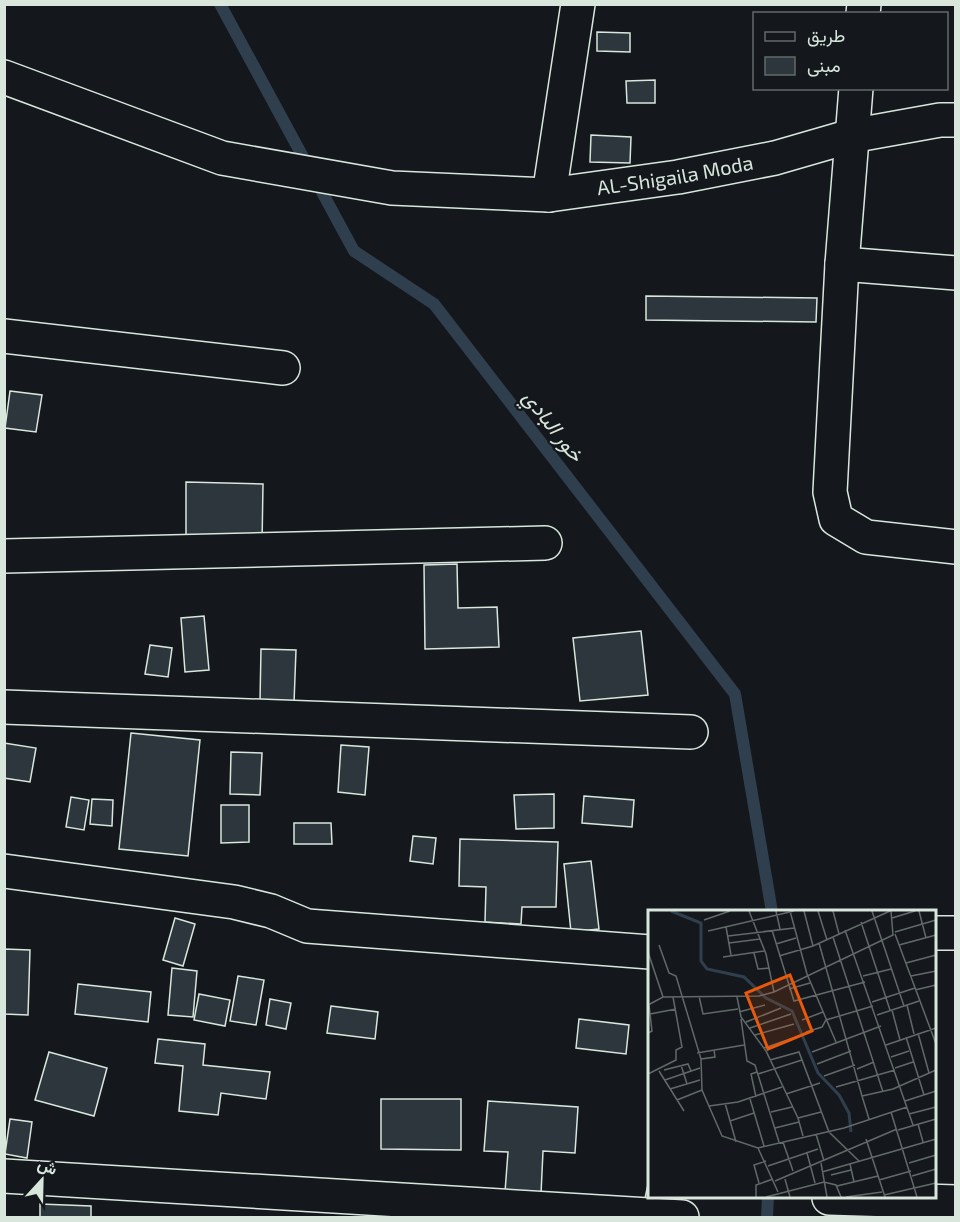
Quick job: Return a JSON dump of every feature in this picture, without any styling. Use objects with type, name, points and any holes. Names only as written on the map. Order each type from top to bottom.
[{"type":"street","points":[[549,195],[578,4]]},
{"type":"street","name":"AL-Shigaila Moda","points":[[4,77],[222,158],[392,188],[549,195],[678,177],[764,160],[851,136],[940,120],[956,120]]},
{"type":"street","points":[[856,90],[842,264],[830,492],[836,519],[866,537],[956,547]]},
{"type":"street","points":[[842,264],[956,273]]},
{"type":"street","points":[[4,336],[283,368]]},
{"type":"street","points":[[4,556],[545,543]]},
{"type":"street","points":[[4,707],[691,732]]},
{"type":"street","points":[[4,871],[234,902],[271,911],[307,926],[648,952]]},
{"type":"street","points":[[936,933],[956,933]]},
{"type":"street","points":[[4,1176],[682,1217]]},
{"type":"street","points":[[829,1198],[956,1202]]},
{"type":"building","points":[[597,32],[630,33],[630,52],[597,51]]},
{"type":"building","points":[[655,80],[655,103],[627,103],[626,81]]},
{"type":"building","points":[[591,135],[631,137],[630,163],[590,162]]},
{"type":"building","points":[[646,296],[817,298],[816,322],[646,320]]},
{"type":"building","points":[[10,391],[42,395],[36,432],[5,428]]},
{"type":"building","points":[[186,482],[263,484],[262,545],[186,543]]},
{"type":"building","points":[[457,564],[458,608],[497,607],[499,647],[425,649],[424,565]]},
{"type":"building","points":[[204,616],[209,670],[185,672],[181,618]]},
{"type":"building","points":[[641,631],[648,695],[580,701],[573,638]]},
{"type":"building","points":[[150,645],[172,648],[168,677],[145,674]]},
{"type":"building","points":[[261,649],[296,650],[294,703],[260,701]]},
{"type":"building","points":[[131,733],[200,740],[188,856],[119,849]]},
{"type":"building","points":[[4,743],[36,748],[30,782],[4,778]]},
{"type":"building","points":[[341,745],[369,747],[365,795],[338,792]]},
{"type":"building","points":[[231,752],[262,753],[260,795],[230,794]]},
{"type":"building","points":[[554,794],[554,828],[516,829],[514,795]]},
{"type":"building","points":[[584,796],[634,800],[632,827],[582,823]]},
{"type":"building","points":[[71,797],[89,800],[84,830],[66,827]]},
{"type":"building","points":[[92,799],[113,800],[112,826],[90,824]]},
{"type":"building","points":[[221,805],[249,805],[249,842],[221,843]]},
{"type":"building","points":[[294,823],[331,823],[332,844],[294,844]]},
{"type":"building","points":[[413,836],[436,838],[433,864],[410,861]]},
{"type":"building","points":[[460,839],[558,842],[556,907],[522,907],[521,924],[485,922],[486,887],[459,886]]},
{"type":"building","points":[[591,861],[599,929],[571,932],[564,864]]},
{"type":"building","points":[[175,918],[195,924],[183,966],[163,960]]},
{"type":"building","points":[[4,949],[30,950],[28,1015],[4,1014]]},
{"type":"building","points":[[172,968],[197,971],[193,1017],[168,1015]]},
{"type":"building","points":[[238,976],[264,980],[256,1025],[230,1021]]},
{"type":"building","points":[[78,984],[151,992],[148,1022],[75,1014]]},
{"type":"building","points":[[199,994],[230,1000],[225,1026],[194,1020]]},
{"type":"building","points":[[270,999],[291,1003],[286,1029],[266,1025]]},
{"type":"building","points":[[331,1006],[378,1012],[375,1039],[327,1033]]},
{"type":"building","points":[[579,1019],[629,1025],[626,1054],[576,1048]]},
{"type":"building","points":[[158,1039],[205,1044],[203,1065],[270,1072],[266,1099],[221,1093],[218,1115],[179,1111],[183,1066],[155,1063]]},
{"type":"building","points":[[49,1052],[107,1068],[94,1116],[35,1100]]},
{"type":"building","points":[[381,1099],[461,1099],[461,1150],[381,1149]]},
{"type":"building","points":[[488,1101],[578,1107],[575,1153],[543,1151],[541,1194],[505,1192],[508,1152],[484,1151]]},
{"type":"building","points":[[10,1119],[32,1122],[27,1158],[5,1154]]},
{"type":"building","points":[[648,1184],[648,1198],[675,1198],[673,1208],[644,1203]]},
{"type":"building","points":[[40,1204],[91,1206],[91,1218],[40,1218]]},
{"type":"waterway","name":"خور البادي","points":[[220,4],[354,251],[434,304],[735,694],[772,910]]},
{"type":"waterway","name":"خور البادي","points":[[767,1218],[768,1198]]}]
